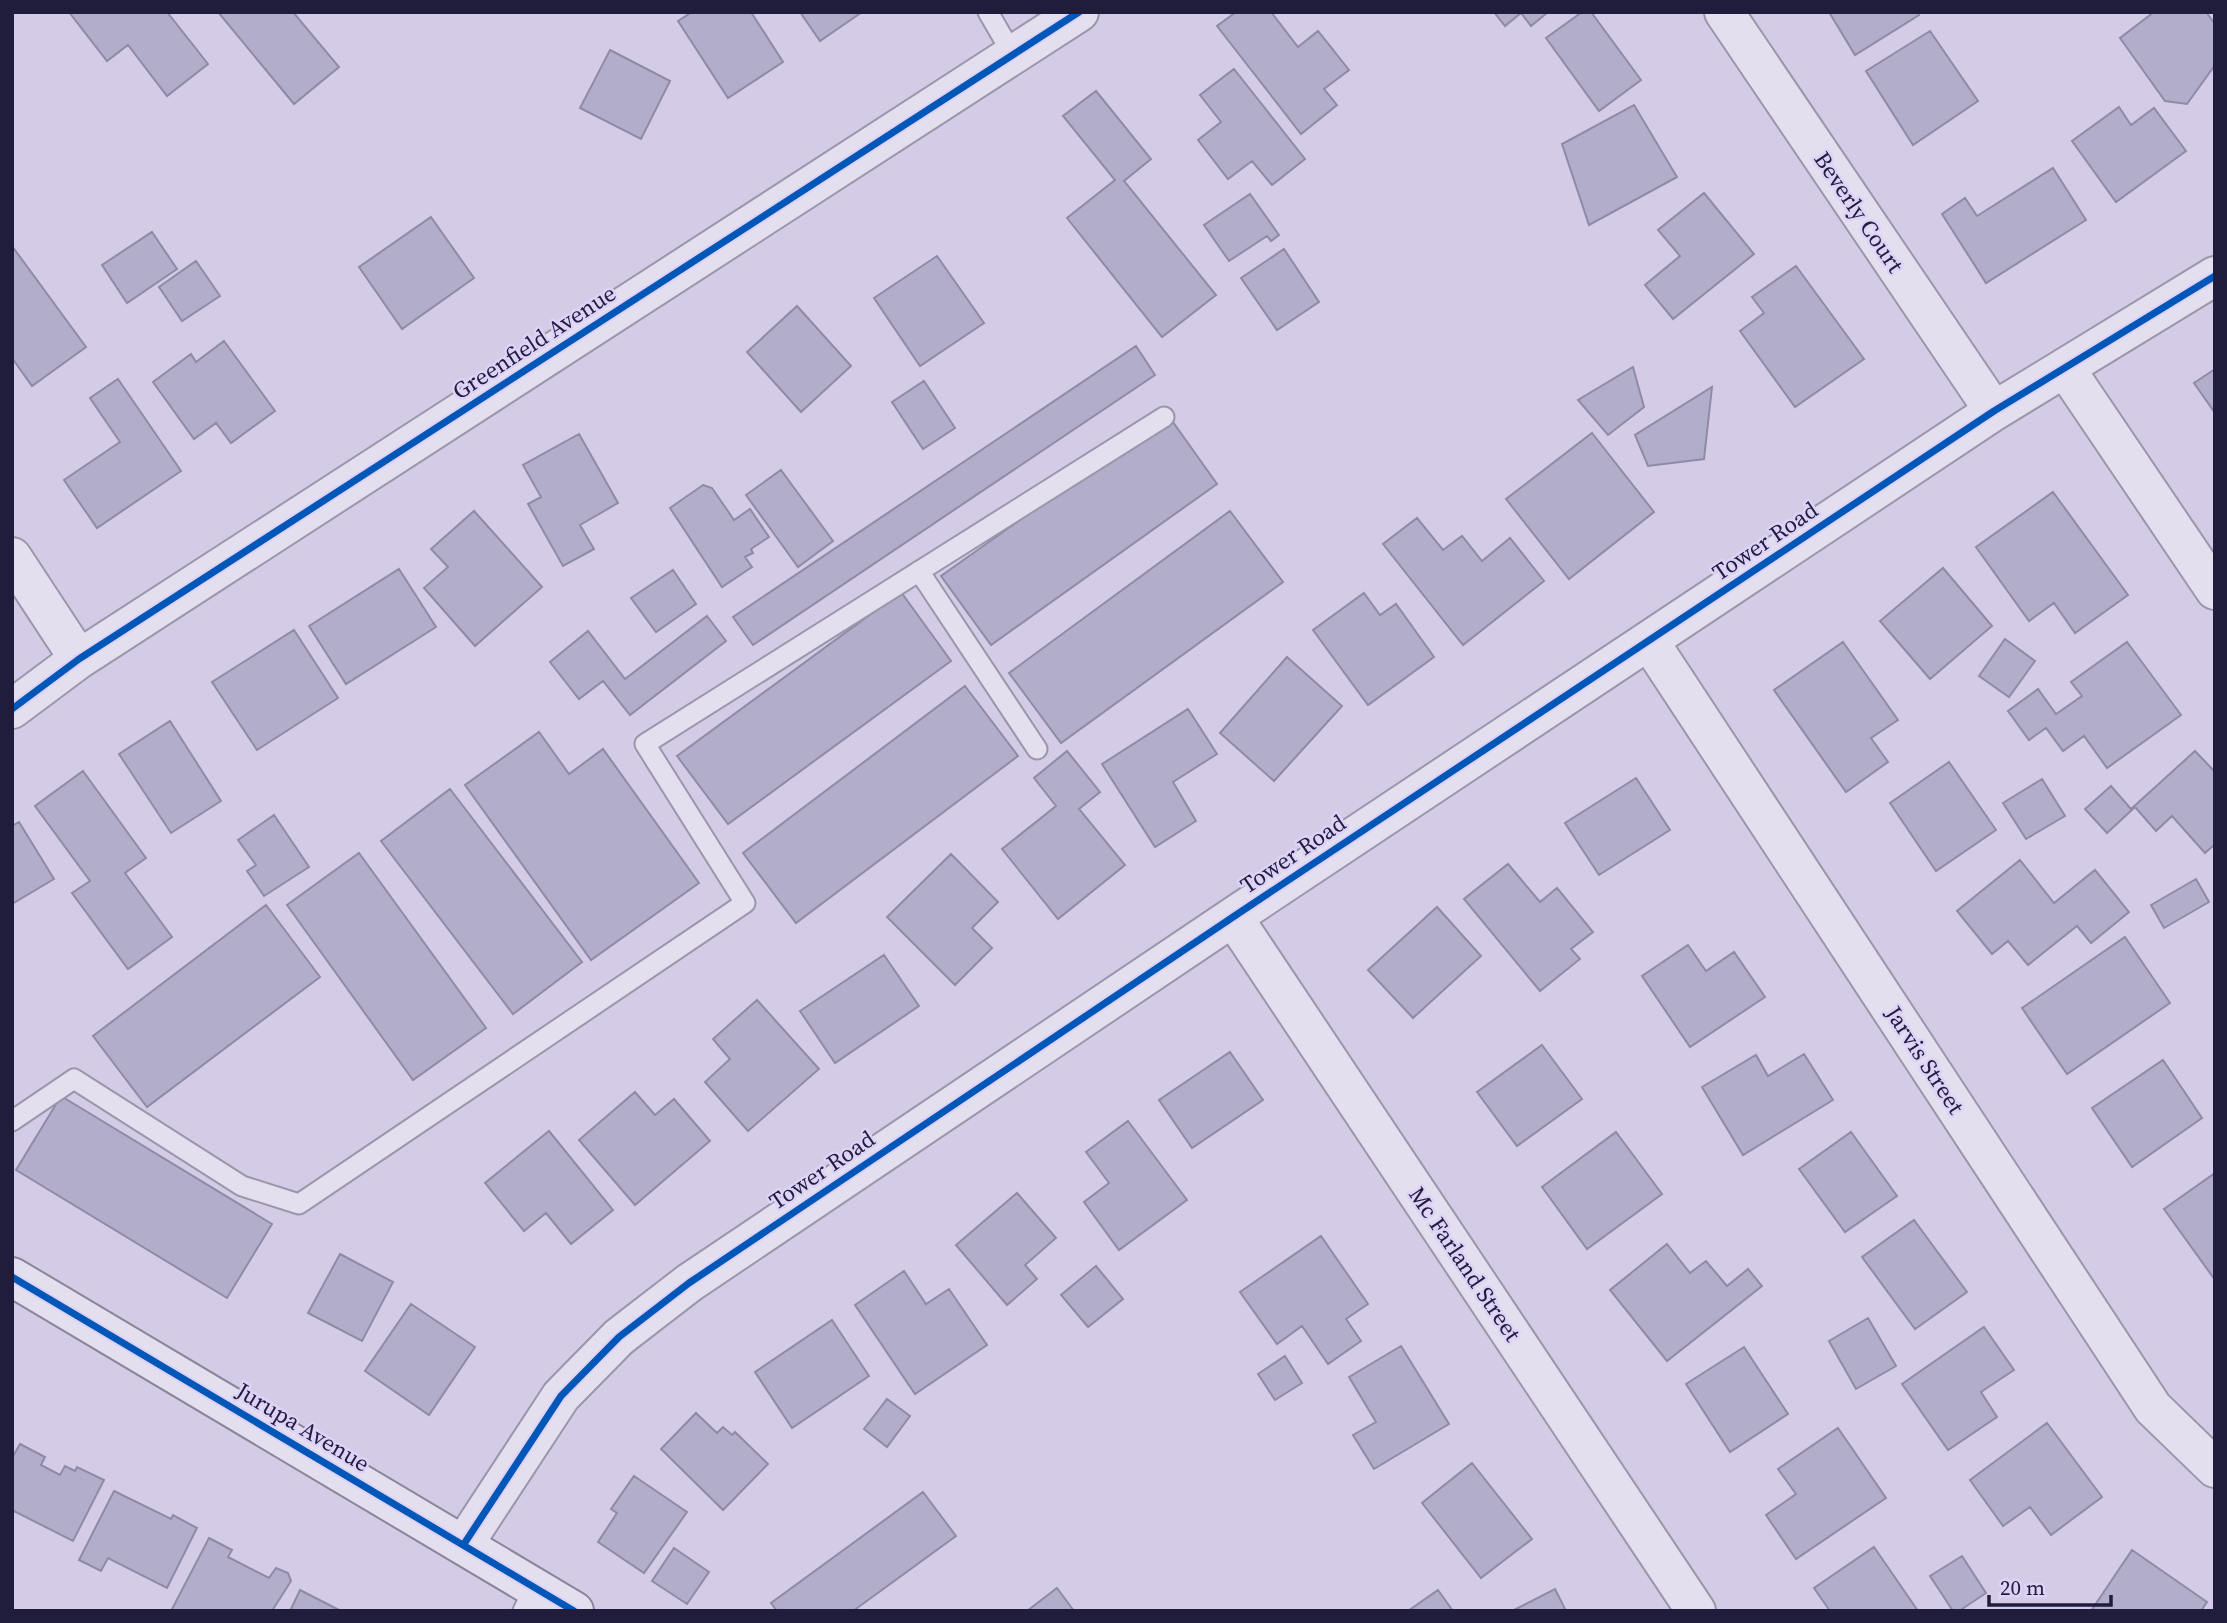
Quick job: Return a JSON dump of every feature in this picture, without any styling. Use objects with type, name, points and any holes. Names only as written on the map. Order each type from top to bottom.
[{"type":"street","name":"Greenfield Avenue","points":[[12,709],[79,659],[1079,12]]},
{"type":"street","name":"Beverly Court","points":[[1724,12],[1994,411]]},
{"type":"street","name":"Tower Road","points":[[464,1544],[561,1396],[619,1337],[689,1283],[1994,411],[2215,276]]},
{"type":"street","points":[[2065,368],[2215,590]]},
{"type":"street","points":[[12,556],[79,659]]},
{"type":"street","name":"Jarvis Street","points":[[1649,641],[2153,1408],[2215,1468]]},
{"type":"street","name":"Mc Farland Street","points":[[1233,917],[1696,1611]]},
{"type":"street","name":"Jurupa Avenue","points":[[12,1278],[464,1544],[529,1599],[574,1611]]},
{"type":"lane","points":[[988,12],[1013,55]]},
{"type":"lane","points":[[12,1121],[74,1079],[242,1186],[299,1204],[745,903],[645,744],[1164,417]]},
{"type":"lane","points":[[919,571],[1037,749]]},
{"type":"building","points":[[69,12],[167,12],[208,64],[167,96],[128,45],[107,61]]},
{"type":"building","points":[[218,12],[293,12],[339,67],[294,104]]},
{"type":"building","points":[[692,12],[751,12],[783,62],[728,98],[678,21]]},
{"type":"building","points":[[800,12],[862,12],[820,41]]},
{"type":"building","points":[[1236,12],[1271,12],[1298,47],[1318,31],[1349,70],[1324,89],[1337,105],[1301,134],[1217,26]]},
{"type":"building","points":[[1494,12],[1548,12],[1531,26],[1521,13],[1505,26]]},
{"type":"building","points":[[1582,12],[1591,12],[1641,80],[1599,111],[1546,38]]},
{"type":"building","points":[[1829,12],[1918,12],[1919,15],[1855,55]]},
{"type":"building","points":[[2154,12],[2206,12],[2215,24],[2215,65],[2187,104],[2165,101],[2120,38]]},
{"type":"building","points":[[1930,31],[1978,101],[1913,145],[1866,71]]},
{"type":"building","points":[[610,50],[670,81],[641,139],[580,108]]},
{"type":"building","points":[[1234,69],[1305,159],[1272,185],[1252,161],[1228,179],[1198,140],[1221,122],[1200,95]]},
{"type":"building","points":[[1096,91],[1151,159],[1124,181],[1216,295],[1162,337],[1067,218],[1115,180],[1063,116]]},
{"type":"building","points":[[1634,105],[1677,177],[1589,225],[1562,144]]},
{"type":"building","points":[[2119,107],[2131,125],[2154,108],[2186,151],[2116,202],[2072,141]]},
{"type":"building","points":[[2053,168],[2086,220],[1986,283],[1942,214],[1965,198],[1977,216]]},
{"type":"building","points":[[1704,193],[1754,254],[1673,319],[1645,285],[1680,256],[1658,230]]},
{"type":"building","points":[[1250,194],[1279,235],[1271,241],[1267,236],[1229,261],[1204,225]]},
{"type":"building","points":[[431,217],[474,278],[402,329],[359,267]]},
{"type":"building","points":[[152,232],[177,269],[127,303],[102,265]]},
{"type":"building","points":[[12,246],[86,347],[32,386],[12,358]]},
{"type":"building","points":[[1284,249],[1319,302],[1277,330],[1241,278]]},
{"type":"building","points":[[937,256],[984,323],[920,366],[874,298]]},
{"type":"building","points":[[196,261],[220,296],[182,321],[159,287]]},
{"type":"building","points":[[1796,266],[1864,359],[1795,407],[1740,331],[1764,313],[1752,297]]},
{"type":"building","points":[[797,306],[851,366],[801,412],[747,352]]},
{"type":"building","points":[[224,341],[275,411],[231,443],[216,423],[194,439],[153,382],[191,354],[196,362]]},
{"type":"building","points":[[1136,346],[1155,375],[753,645],[733,617]]},
{"type":"building","points":[[1633,367],[1644,407],[1608,435],[1578,400]]},
{"type":"building","points":[[2215,369],[2215,413],[2194,383]]},
{"type":"building","points":[[118,379],[181,471],[97,528],[64,480],[120,442],[90,398]]},
{"type":"building","points":[[924,381],[955,428],[923,449],[892,402]]},
{"type":"building","points":[[1712,387],[1704,459],[1648,466],[1635,435]]},
{"type":"building","points":[[1168,415],[1217,484],[991,645],[941,576]]},
{"type":"building","points":[[1592,433],[1654,512],[1569,579],[1506,499]]},
{"type":"building","points":[[579,434],[618,503],[580,525],[594,549],[563,566],[528,504],[541,497],[523,465]]},
{"type":"building","points":[[781,470],[833,541],[798,567],[746,495]]},
{"type":"building","points":[[703,485],[712,488],[734,520],[750,509],[769,537],[751,549],[753,553],[745,557],[752,567],[722,587],[670,508]]},
{"type":"building","points":[[2053,492],[2128,595],[2075,633],[2054,603],[2029,621],[1976,547]]},
{"type":"building","points":[[474,511],[542,587],[475,646],[424,588],[448,567],[431,549]]},
{"type":"building","points":[[1230,511],[1283,582],[1061,743],[1009,673]]},
{"type":"building","points":[[1417,518],[1443,550],[1462,536],[1482,561],[1510,538],[1544,581],[1463,645],[1383,544]]},
{"type":"building","points":[[1943,568],[1992,626],[1930,679],[1880,621]]},
{"type":"building","points":[[399,569],[436,627],[346,684],[309,626]]},
{"type":"building","points":[[673,570],[696,604],[656,632],[631,598]]},
{"type":"building","points":[[901,592],[951,661],[728,824],[677,756]]},
{"type":"building","points":[[1364,593],[1380,615],[1396,604],[1434,657],[1368,705],[1313,630]]},
{"type":"building","points":[[707,616],[726,641],[630,715],[603,681],[579,699],[550,662],[588,631],[625,679]]},
{"type":"building","points":[[294,630],[338,698],[257,750],[212,682]]},
{"type":"building","points":[[2005,639],[2035,661],[2009,697],[1979,676]]},
{"type":"building","points":[[1843,642],[1898,720],[1871,738],[1888,762],[1846,792],[1774,690]]},
{"type":"building","points":[[2127,642],[2181,715],[2107,768],[2084,736],[2063,751],[2046,728],[2029,740],[2008,711],[2038,689],[2056,714],[2082,696],[2071,682]]},
{"type":"building","points":[[1287,657],[1342,706],[1274,781],[1220,733]]},
{"type":"building","points":[[965,686],[1018,756],[796,923],[743,853]]},
{"type":"building","points":[[1188,709],[1217,754],[1173,782],[1196,821],[1155,847],[1102,764]]},
{"type":"building","points":[[170,721],[221,801],[171,833],[119,754]]},
{"type":"building","points":[[539,732],[569,774],[603,749],[699,883],[591,960],[465,785]]},
{"type":"building","points":[[1067,751],[1100,792],[1079,809],[1125,865],[1058,919],[1002,849],[1056,806],[1034,778]]},
{"type":"building","points":[[2195,751],[2215,772],[2215,844],[2205,853],[2172,816],[2156,831],[2135,807],[2107,833],[2085,809],[2111,786],[2131,809]]},
{"type":"building","points":[[1949,762],[1996,830],[1936,871],[1890,803]]},
{"type":"building","points":[[83,771],[146,858],[125,873],[172,937],[128,969],[72,893],[90,881],[35,806]]},
{"type":"building","points":[[1636,778],[1670,830],[1599,875],[1565,823]]},
{"type":"building","points":[[2042,779],[2065,816],[2026,839],[2003,803]]},
{"type":"building","points":[[450,789],[582,962],[513,1014],[381,841]]},
{"type":"building","points":[[274,815],[309,867],[264,896],[247,871],[256,865],[238,840]]},
{"type":"building","points":[[19,822],[54,879],[12,904],[12,826]]},
{"type":"building","points":[[359,853],[486,1028],[413,1080],[287,905]]},
{"type":"building","points":[[951,854],[998,902],[972,928],[992,948],[955,985],[887,917]]},
{"type":"building","points":[[2020,860],[2054,903],[2095,870],[2129,912],[2091,943],[2077,926],[2028,965],[2008,941],[1992,954],[1957,911]]},
{"type":"building","points":[[1508,864],[1540,902],[1557,888],[1593,932],[1571,949],[1580,959],[1540,991],[1464,899]]},
{"type":"building","points":[[2196,879],[2209,902],[2164,928],[2151,905]]},
{"type":"building","points":[[266,905],[320,977],[147,1107],[93,1036]]},
{"type":"building","points":[[1437,907],[1481,956],[1413,1018],[1368,970]]},
{"type":"building","points":[[2125,937],[2170,1003],[2067,1074],[2022,1008]]},
{"type":"building","points":[[1688,945],[1706,971],[1734,952],[1765,997],[1690,1047],[1642,976]]},
{"type":"building","points":[[884,955],[919,1006],[835,1063],[800,1011]]},
{"type":"building","points":[[757,1000],[819,1069],[748,1131],[705,1082],[730,1059],[713,1039]]},
{"type":"building","points":[[1542,1045],[1582,1099],[1517,1146],[1477,1092]]},
{"type":"building","points":[[1230,1052],[1263,1100],[1192,1148],[1159,1100]]},
{"type":"building","points":[[1804,1054],[1833,1100],[1743,1155],[1702,1087],[1756,1055],[1768,1076]]},
{"type":"building","points":[[2163,1060],[2202,1118],[2132,1167],[2092,1108]]},
{"type":"building","points":[[635,1092],[655,1115],[674,1099],[710,1141],[635,1205],[579,1140]]},
{"type":"building","points":[[61,1096],[272,1224],[227,1298],[16,1170]]},
{"type":"building","points":[[1128,1121],[1187,1200],[1119,1250],[1084,1202],[1109,1183],[1086,1152]]},
{"type":"building","points":[[549,1131],[613,1210],[571,1244],[546,1213],[524,1231],[485,1183]]},
{"type":"building","points":[[1616,1132],[1662,1194],[1587,1249],[1542,1187]]},
{"type":"building","points":[[1851,1132],[1897,1196],[1845,1232],[1799,1169]]},
{"type":"building","points":[[2215,1173],[2215,1280],[2164,1209]]},
{"type":"building","points":[[1017,1193],[1056,1238],[1025,1265],[1037,1279],[1007,1305],[956,1245]]},
{"type":"building","points":[[1914,1220],[1967,1292],[1915,1329],[1862,1257]]},
{"type":"building","points":[[1321,1236],[1368,1304],[1346,1319],[1361,1341],[1328,1364],[1302,1326],[1277,1344],[1240,1292]]},
{"type":"building","points":[[1667,1244],[1690,1273],[1706,1261],[1727,1286],[1748,1269],[1762,1286],[1667,1361],[1610,1290]]},
{"type":"building","points":[[340,1254],[393,1282],[362,1341],[308,1313]]},
{"type":"building","points":[[1096,1266],[1123,1299],[1088,1327],[1061,1295]]},
{"type":"building","points":[[904,1271],[926,1304],[949,1289],[987,1345],[915,1394],[855,1305]]},
{"type":"building","points":[[411,1304],[475,1347],[429,1415],[365,1371]]},
{"type":"building","points":[[1868,1318],[1896,1366],[1856,1389],[1829,1341]]},
{"type":"building","points":[[832,1320],[869,1376],[792,1428],[755,1372]]},
{"type":"building","points":[[1984,1327],[2014,1370],[1981,1392],[1997,1417],[1948,1450],[1902,1384]]},
{"type":"building","points":[[1401,1346],[1449,1424],[1374,1469],[1353,1435],[1376,1422],[1349,1377]]},
{"type":"building","points":[[1744,1347],[1788,1414],[1730,1452],[1686,1384]]},
{"type":"building","points":[[1285,1356],[1302,1383],[1275,1400],[1258,1374]]},
{"type":"building","points":[[887,1399],[910,1416],[887,1447],[864,1429]]},
{"type":"building","points":[[696,1413],[717,1433],[723,1427],[732,1435],[735,1432],[768,1464],[723,1510],[661,1449]]},
{"type":"building","points":[[2047,1423],[2102,1497],[2051,1535],[2030,1507],[2003,1526],[1970,1480]]},
{"type":"building","points":[[1838,1428],[1886,1498],[1796,1559],[1766,1515],[1796,1494],[1778,1469]]},
{"type":"building","points":[[20,1444],[45,1457],[41,1465],[60,1475],[65,1466],[75,1471],[77,1467],[104,1480],[73,1541],[14,1511],[12,1514],[12,1458]]},
{"type":"building","points":[[1472,1463],[1532,1539],[1481,1578],[1422,1503]]},
{"type":"building","points":[[634,1476],[687,1512],[644,1573],[598,1542],[617,1513],[611,1509]]},
{"type":"building","points":[[114,1491],[171,1519],[173,1515],[197,1528],[167,1588],[108,1558],[101,1571],[79,1560]]},
{"type":"building","points":[[923,1492],[956,1536],[853,1611],[777,1611],[771,1603]]},
{"type":"building","points":[[209,1538],[232,1550],[228,1557],[269,1578],[276,1568],[288,1573],[291,1581],[272,1611],[171,1611]]},
{"type":"building","points":[[1874,1547],[1918,1611],[1830,1611],[1814,1588]]},
{"type":"building","points":[[674,1548],[709,1572],[687,1604],[652,1581]]},
{"type":"building","points":[[2132,1550],[2207,1602],[2201,1611],[2091,1611]]},
{"type":"building","points":[[1962,1556],[1986,1593],[1959,1611],[1953,1611],[1930,1576]]},
{"type":"building","points":[[1057,1588],[1074,1611],[1027,1611]]},
{"type":"building","points":[[1555,1589],[1566,1611],[1512,1611]]},
{"type":"building","points":[[300,1590],[341,1611],[290,1611]]},
{"type":"building","points":[[1438,1590],[1453,1611],[1408,1611]]},
{"type":"cycle path","points":[[12,709],[79,659],[1079,12]]},
{"type":"cycle path","points":[[464,1544],[561,1396],[619,1337],[689,1283],[1994,411],[2215,276]]},
{"type":"cycle path","points":[[12,1277],[574,1611]]}]
